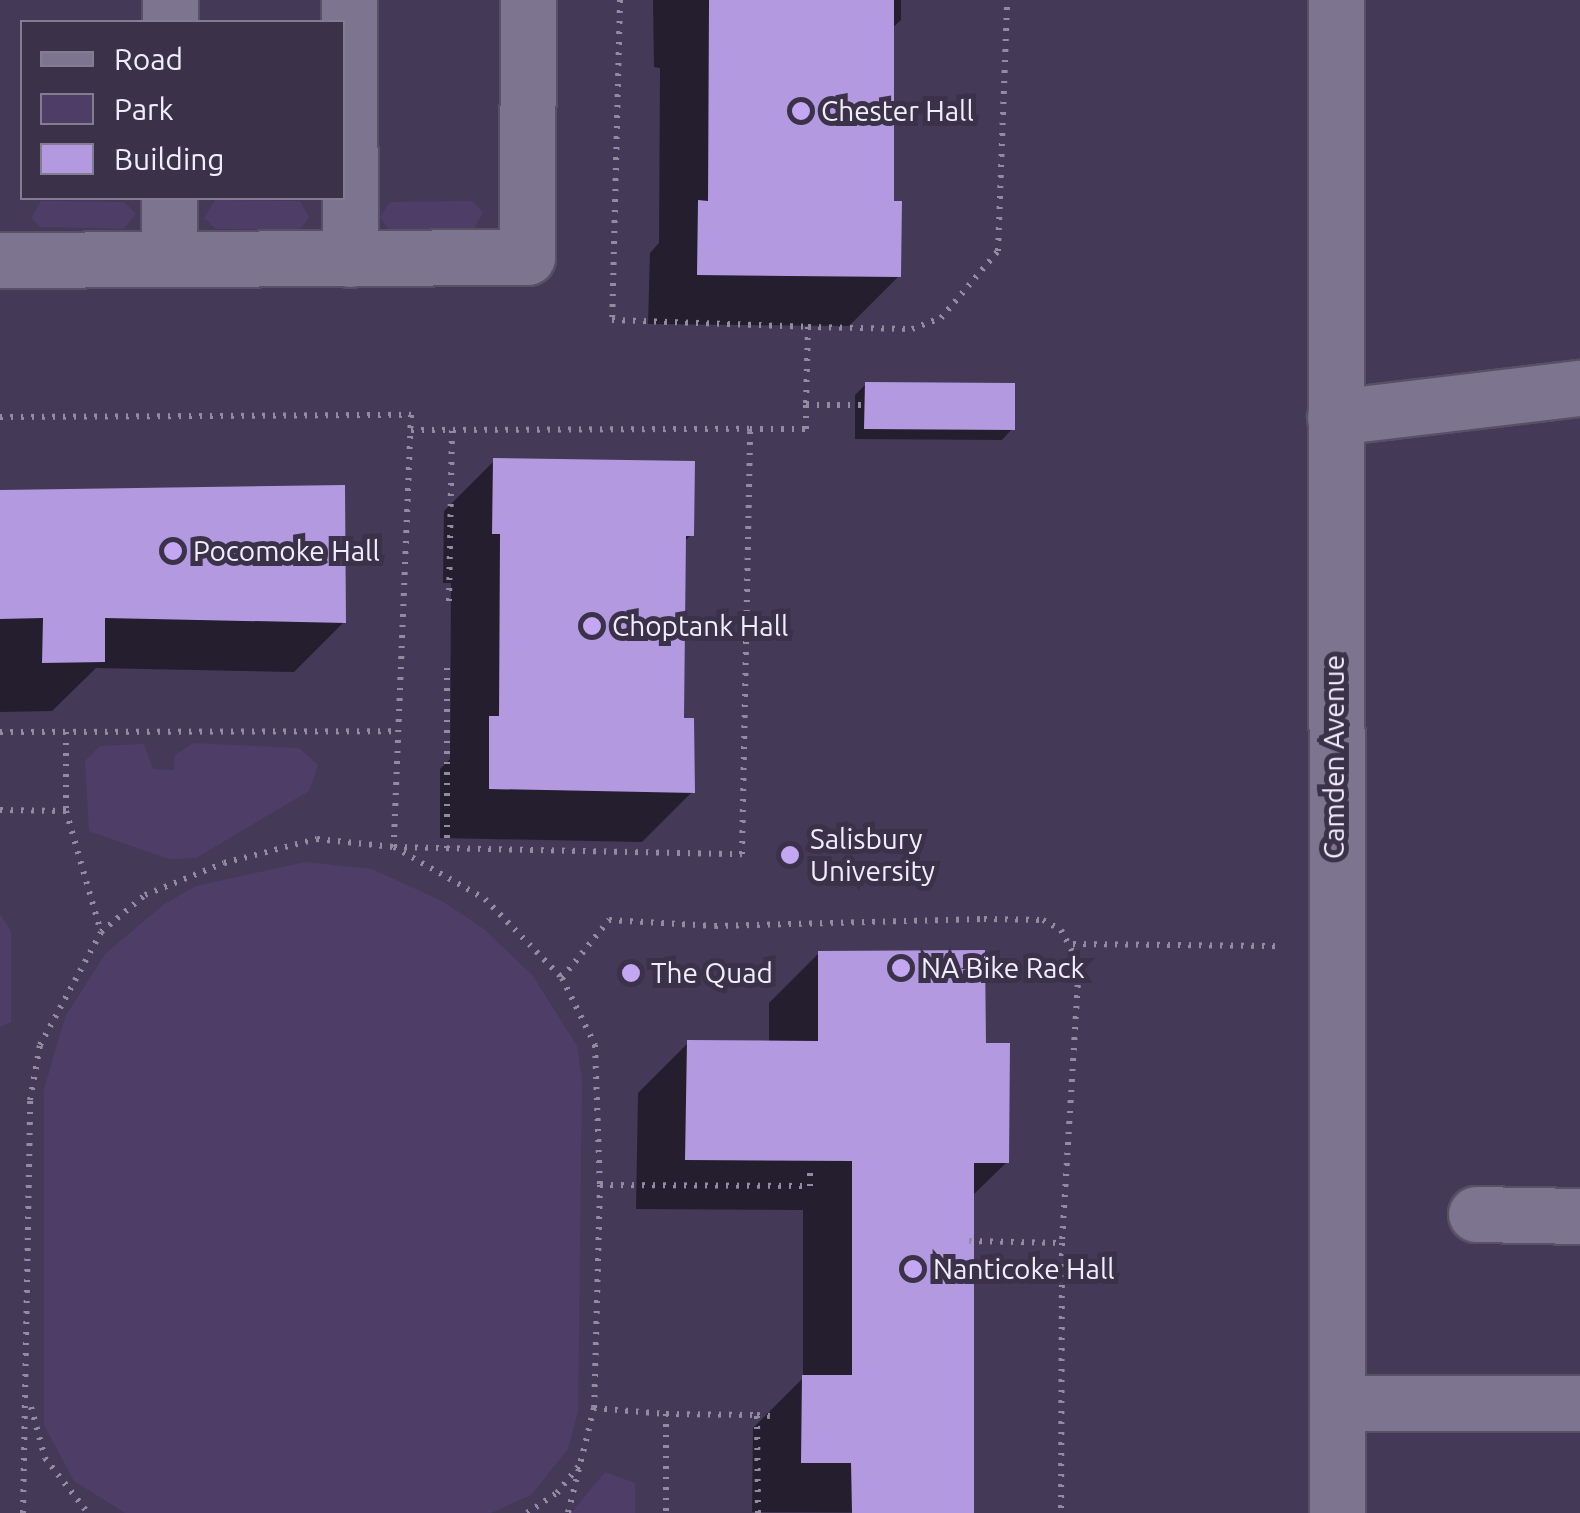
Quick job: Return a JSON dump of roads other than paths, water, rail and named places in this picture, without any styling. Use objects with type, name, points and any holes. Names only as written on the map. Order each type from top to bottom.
[{"type":"street","points":[[349,0],[350,258]]},
{"type":"street","points":[[0,260],[527,258],[528,0]]},
{"type":"street","name":"Camden Avenue","points":[[1336,0],[1337,1513]]},
{"type":"street","points":[[168,258],[169,200]]},
{"type":"street","points":[[1335,417],[1580,388]]},
{"type":"street","points":[[1476,1214],[1580,1216]]},
{"type":"street","points":[[1337,1402],[1580,1403]]},
{"type":"place","name":"Chester Hall","points":[[801,111]]},
{"type":"place","name":"Pocomoke Hall","points":[[173,551]]},
{"type":"place","name":"Choptank Hall","points":[[592,626]]},
{"type":"place","name":"Salisbury University","points":[[790,855]]},
{"type":"place","name":"NA Bike Rack","points":[[901,968]]},
{"type":"place","name":"The Quad","points":[[631,973]]},
{"type":"place","name":"Nanticoke Hall","points":[[913,1269]]}]
